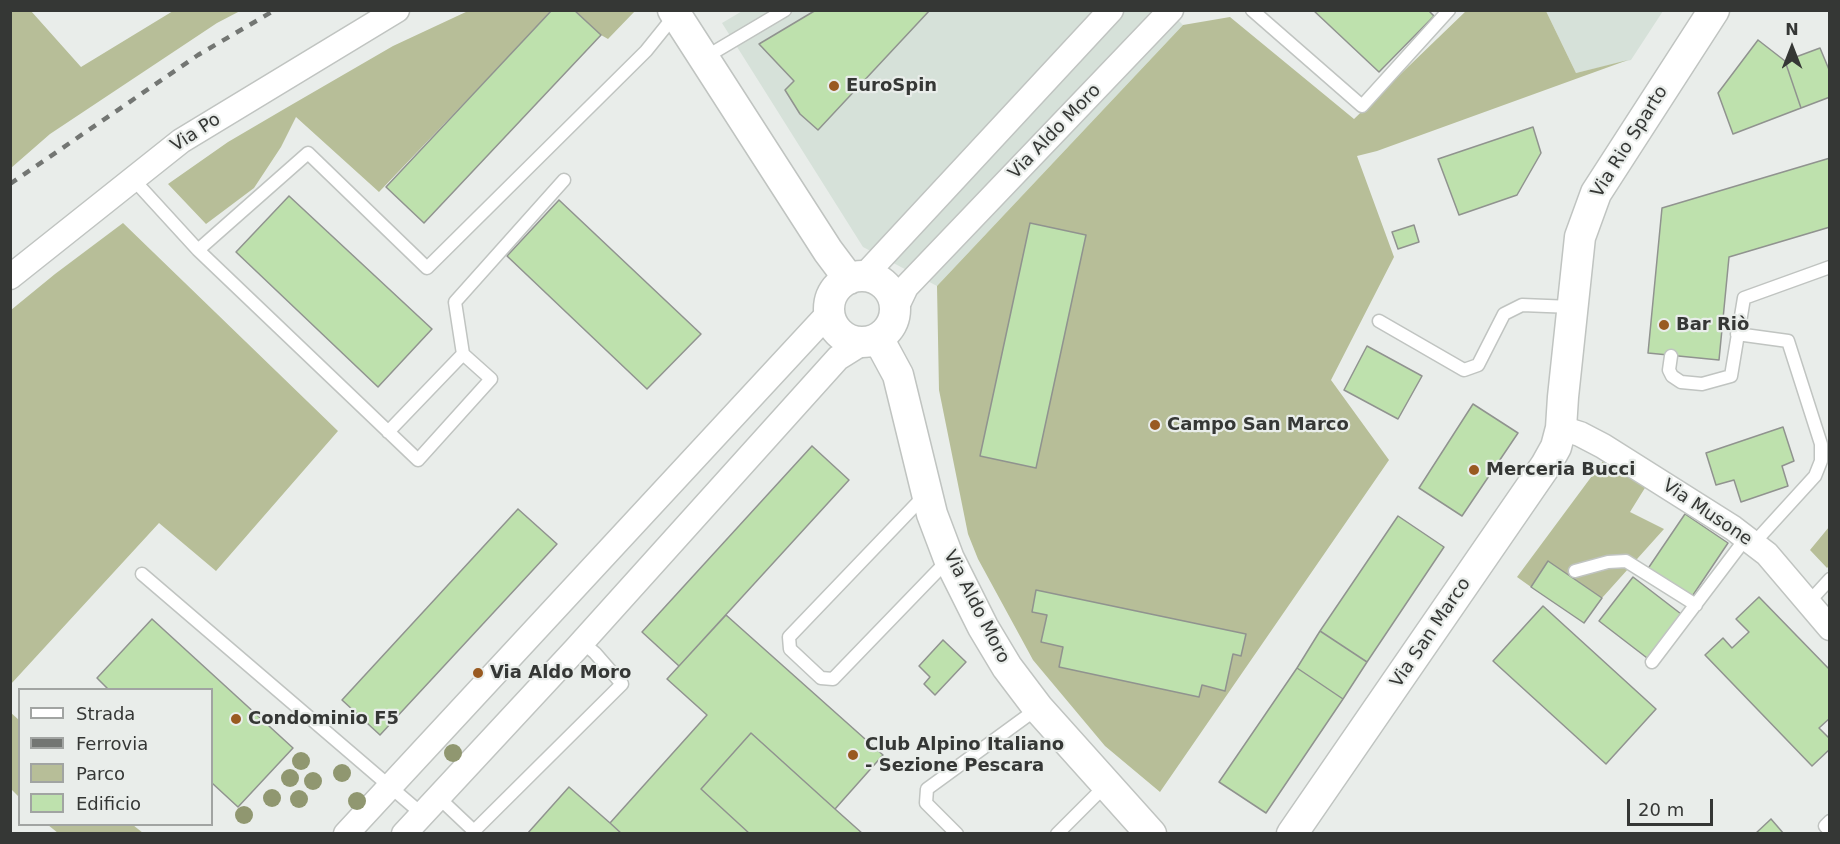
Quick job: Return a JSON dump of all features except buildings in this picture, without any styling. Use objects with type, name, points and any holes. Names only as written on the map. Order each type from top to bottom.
[{"type":"street","name":"Via Po","points":[[10,277],[181,141],[397,10]]},
{"type":"street","points":[[857,278],[1111,10]]},
{"type":"street","name":"Via Aldo Moro","points":[[895,309],[906,287],[1171,10]]},
{"type":"street","name":"Via Rio Sparto","points":[[1561,428],[1580,237],[1596,193],[1714,10]]},
{"type":"street","points":[[675,12],[828,251],[857,278]]},
{"type":"street","points":[[404,834],[582,642],[838,358],[887,331],[893,321],[895,309],[894,300],[889,291],[874,279],[857,278],[840,284],[833,292],[829,302],[829,313],[836,331],[852,341],[870,340]]},
{"type":"street","points":[[345,834],[829,313]]},
{"type":"street","name":"Via Aldo Moro","points":[[870,340],[898,375],[932,514],[949,559],[983,627],[1001,657],[1038,708],[1151,834]]},
{"type":"street","name":"Via Musone","points":[[1561,428],[1580,434],[1603,446],[1750,541],[1767,554],[1830,628]]},
{"type":"street","name":"Via San Marco","points":[[1292,834],[1546,465],[1556,447],[1561,428]]},
{"type":"lane","points":[[704,57],[785,10]]},
{"type":"lane","points":[[1252,10],[1362,106],[1449,10]]},
{"type":"lane","points":[[198,250],[308,153],[427,268],[646,51],[675,12]]},
{"type":"lane","points":[[133,180],[198,250],[418,460],[491,379],[463,354],[455,302],[564,180]]},
{"type":"lane","points":[[1671,356],[1672,376],[1681,382],[1702,384],[1731,376],[1744,298],[1830,267]]},
{"type":"lane","points":[[1379,321],[1464,370],[1478,365],[1504,314],[1522,305],[1572,307]]},
{"type":"lane","points":[[1652,662],[1696,604],[1750,541],[1815,476],[1821,461],[1821,444],[1788,341],[1737,334]]},
{"type":"lane","points":[[388,432],[463,354]]},
{"type":"lane","points":[[926,493],[789,637],[790,650],[821,678],[833,679],[949,559]]},
{"type":"lane","points":[[1575,571],[1608,562],[1626,561],[1696,604]]},
{"type":"lane","points":[[142,574],[390,786],[430,805],[475,832],[622,684],[595,653],[582,642]]},
{"type":"lane","points":[[1808,603],[1830,579]]},
{"type":"lane","points":[[957,834],[926,803],[927,789],[1038,708]]},
{"type":"lane","points":[[1057,834],[1106,785]]},
{"type":"lane","points":[[1830,821],[1825,826],[1830,831]]},
{"type":"shaded area","points":[[744,10],[1168,10],[1183,25],[937,286],[863,247],[722,23]]},
{"type":"shaded area","points":[[1546,11],[1663,11],[1631,60],[1576,73]]},
{"type":"green space","points":[[11,10],[31,11],[81,67],[173,11],[240,11],[217,23],[50,134],[11,168]]},
{"type":"green space","points":[[468,11],[552,11],[379,192],[296,117],[281,147],[254,188],[206,224],[168,184],[228,142],[393,46]]},
{"type":"green space","points":[[574,11],[635,11],[608,39]]},
{"type":"green space","name":"Campo San Marco","points":[[1466,11],[1546,11],[1576,73],[1628,60],[1377,151],[1357,156],[1394,257],[1331,380],[1389,460],[1160,792],[1105,746],[1033,660],[978,559],[968,534],[939,390],[937,286],[1183,25],[1230,17],[1354,119]]},
{"type":"green space","points":[[123,223],[338,431],[216,571],[159,523],[11,684],[11,310]]},
{"type":"green space","points":[[1606,457],[1648,483],[1630,512],[1664,529],[1602,598],[1549,562],[1531,587],[1517,577]]},
{"type":"green space","points":[[1829,527],[1829,566],[1827,568],[1810,550]]},
{"type":"green space","points":[[10,712],[18,719],[18,796],[11,789]]},
{"type":"green space","points":[[49,826],[134,826],[143,833],[58,833]]},
{"type":"railway","points":[[10,184],[198,55],[275,10]]},
{"type":"place","name":"EuroSpin","points":[[834,86]]},
{"type":"place","name":"Bar Riò","points":[[1664,325]]},
{"type":"place","name":"Campo San Marco","points":[[1155,425]]},
{"type":"place","name":"Merceria Bucci","points":[[1474,470]]},
{"type":"place","name":"Via Aldo Moro","points":[[478,673]]},
{"type":"place","name":"Condominio F5","points":[[236,719]]},
{"type":"place","name":"Club Alpino Italiano - Sezione Pescara","points":[[853,755]]}]
